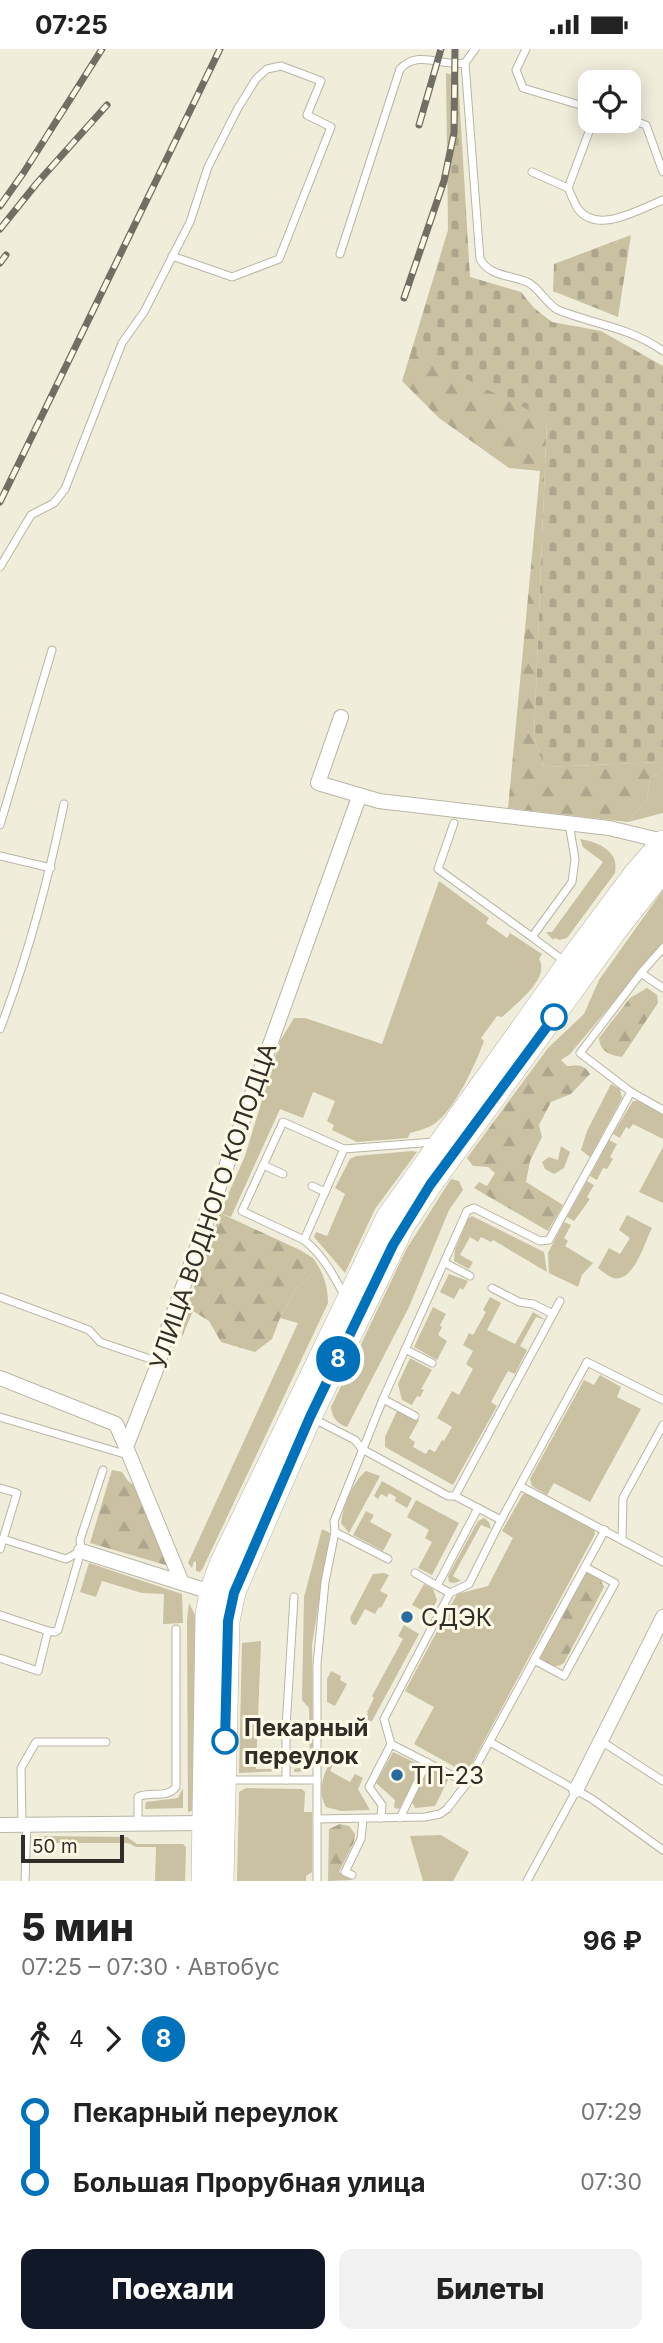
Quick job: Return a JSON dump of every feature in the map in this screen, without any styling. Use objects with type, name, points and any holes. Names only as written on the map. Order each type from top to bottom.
[{"type":"main road","points":[[203,1881],[207,1614],[221,1564],[388,1217],[568,964],[663,841]]},
{"type":"main road","points":[[222,1881],[229,1611],[234,1593],[310,1417],[413,1209],[615,931],[663,870]]},
{"type":"street","points":[[341,717],[318,783],[379,801],[609,828],[663,841]]},
{"type":"street","name":"УЛИЦА ВОДНОГО КОЛОДЦА","points":[[127,1451],[159,1362],[165,1337],[359,797]]},
{"type":"street","points":[[0,1378],[116,1424],[182,1583]]},
{"type":"street","points":[[81,1551],[211,1593]]},
{"type":"street","points":[[576,1790],[663,1617]]},
{"type":"street","points":[[0,1825],[205,1823]]},
{"type":"lane","points":[[475,49],[465,63],[480,260],[489,271],[530,283],[555,309],[643,337],[663,351]]},
{"type":"lane","points":[[526,49],[516,70],[523,88],[578,104]]},
{"type":"lane","points":[[340,254],[400,69],[407,61],[415,59],[438,59],[455,65],[465,63]]},
{"type":"lane","points":[[0,567],[31,515],[54,503],[65,489],[122,343],[144,312],[173,256],[190,222],[208,167],[256,79],[267,69],[281,66],[321,81],[307,115],[331,127],[279,259],[232,277],[173,256]]},
{"type":"lane","points":[[641,123],[646,125],[663,171]]},
{"type":"lane","points":[[568,188],[589,133]]},
{"type":"lane","points":[[532,172],[568,188],[579,210],[593,220],[606,222],[663,200]]},
{"type":"lane","points":[[0,825],[52,650]]},
{"type":"lane","points":[[0,1030],[19,979],[51,868],[64,804]]},
{"type":"lane","points":[[532,937],[572,881],[575,859],[569,823]]},
{"type":"lane","points":[[454,824],[438,869],[568,964]]},
{"type":"lane","points":[[0,856],[51,868]]},
{"type":"lane","points":[[663,948],[640,973],[580,1053],[631,1092],[663,1109]]},
{"type":"lane","points":[[640,973],[663,988]]},
{"type":"lane","points":[[317,1881],[317,1664],[326,1582],[335,1532],[334,1521],[362,1449],[467,1211],[474,1208],[540,1241],[549,1240],[631,1092]]},
{"type":"lane","points":[[346,1301],[330,1268],[313,1247],[304,1240],[242,1211],[283,1122],[344,1149],[442,1141]]},
{"type":"lane","points":[[304,1240],[344,1149]]},
{"type":"lane","points":[[263,1165],[284,1174]]},
{"type":"lane","points":[[312,1187],[325,1192]]},
{"type":"lane","points":[[445,1263],[470,1276]]},
{"type":"lane","points":[[492,1288],[519,1302],[533,1304],[553,1314]]},
{"type":"lane","points":[[0,1297],[89,1330],[100,1342],[159,1362]]},
{"type":"lane","points":[[455,1496],[560,1301]]},
{"type":"lane","points":[[405,1349],[432,1363]]},
{"type":"lane","points":[[382,1818],[382,1805],[369,1787],[391,1744],[384,1719],[450,1593],[469,1584],[587,1362],[663,1400]]},
{"type":"lane","points":[[383,1399],[415,1416]]},
{"type":"lane","points":[[0,1417],[127,1451]]},
{"type":"lane","points":[[310,1417],[355,1440],[362,1449],[448,1496],[455,1496],[501,1520]]},
{"type":"lane","points":[[622,1539],[624,1498],[663,1425]]},
{"type":"lane","points":[[0,1615],[48,1631],[58,1630],[81,1551],[80,1540],[103,1470]]},
{"type":"lane","points":[[520,1486],[663,1562]]},
{"type":"lane","points":[[0,1488],[17,1493],[0,1549]]},
{"type":"lane","points":[[437,1585],[478,1508]]},
{"type":"lane","points":[[317,1819],[400,1818],[440,1814],[447,1809],[467,1783],[605,1530]]},
{"type":"lane","points":[[335,1532],[388,1559]]},
{"type":"lane","points":[[3,1539],[66,1559],[81,1551]]},
{"type":"lane","points":[[534,1660],[564,1676],[615,1583],[586,1567]]},
{"type":"lane","points":[[415,1573],[450,1593]]},
{"type":"lane","points":[[286,1780],[286,1728],[294,1597]]},
{"type":"lane","points":[[138,1823],[138,1797],[144,1794],[167,1794],[173,1792],[176,1787],[176,1629]]},
{"type":"lane","points":[[0,1658],[38,1671],[48,1631]]},
{"type":"lane","points":[[601,1741],[663,1781]]},
{"type":"lane","points":[[25,1881],[21,1767],[36,1742],[106,1742]]},
{"type":"lane","points":[[490,1742],[576,1790],[663,1850]]},
{"type":"lane","points":[[391,1744],[467,1783]]},
{"type":"lane","points":[[400,1818],[426,1762]]},
{"type":"lane","points":[[224,1780],[317,1780]]},
{"type":"lane","points":[[527,1881],[576,1790]]},
{"type":"lane","points":[[352,1875],[345,1872],[361,1839],[363,1819]]},
{"type":"green space","points":[[446,73],[458,76],[470,277],[521,292],[534,308],[552,322],[601,331],[663,366],[663,762],[544,767],[534,737],[547,419],[411,352],[448,230]]},
{"type":"green space","points":[[631,235],[618,317],[553,291],[554,264]]},
{"type":"green space","points":[[411,352],[547,418],[534,737],[544,767],[663,762],[663,769],[650,779],[647,799],[628,822],[508,808],[540,471],[509,468],[439,418],[402,381]]},
{"type":"green space","points":[[663,769],[663,813],[628,822],[647,799],[650,779]]},
{"type":"green space","points":[[580,839],[594,842],[611,853],[616,865],[615,873],[567,938],[553,940],[546,932],[552,932],[603,862],[583,847]]},
{"type":"green space","points":[[439,881],[489,918],[486,923],[507,938],[510,933],[542,954],[536,983],[502,1017],[497,1016],[481,1038],[484,1041],[469,1075],[456,1100],[440,1120],[410,1133],[408,1138],[357,1142],[332,1130],[334,1125],[327,1121],[335,1101],[313,1092],[303,1118],[280,1109],[231,1217],[220,1213],[245,1156],[280,1041],[294,1018],[305,1018],[382,1044]]},
{"type":"green space","points":[[663,890],[663,943],[570,1054],[561,1060],[556,1046],[548,1048],[584,1014],[599,980]]},
{"type":"green space","points":[[647,988],[657,995],[658,1003],[622,1057],[606,1052],[601,1047],[599,1038],[630,998]]},
{"type":"green space","points":[[556,1046],[560,1050],[561,1060],[567,1066],[580,1066],[590,1074],[571,1094],[551,1102],[539,1125],[542,1137],[530,1161],[526,1182],[563,1205],[548,1231],[474,1188],[479,1182],[487,1186],[495,1173],[488,1167],[473,1166],[467,1158],[548,1048]]},
{"type":"green space","points":[[611,1084],[620,1089],[622,1098],[590,1157],[581,1150],[587,1131]]},
{"type":"green space","points":[[633,1101],[638,1101],[663,1115],[663,1139],[633,1124],[629,1129],[626,1127],[620,1138],[613,1134]]},
{"type":"green space","points":[[609,1140],[617,1144],[610,1157],[613,1159],[607,1169],[603,1168],[597,1180],[590,1176]]},
{"type":"green space","points":[[561,1146],[570,1152],[564,1168],[554,1174],[545,1169],[542,1162],[549,1157],[558,1160]]},
{"type":"green space","points":[[663,1147],[663,1203],[639,1192]]},
{"type":"green space","points":[[417,1152],[375,1209],[345,1273],[314,1237],[316,1232],[327,1236],[345,1194],[335,1188],[350,1159],[356,1156]]},
{"type":"green space","points":[[451,1179],[459,1181],[463,1190],[449,1210],[409,1307],[347,1427],[343,1426],[336,1420],[331,1407],[407,1248]]},
{"type":"green space","points":[[587,1181],[594,1185],[587,1197],[590,1199],[574,1221],[567,1217]]},
{"type":"green space","points":[[220,1213],[313,1258],[313,1273],[296,1289],[272,1339],[255,1352],[221,1342],[209,1321],[193,1311],[182,1337],[186,1310]]},
{"type":"green space","points":[[627,1215],[652,1228],[632,1268],[620,1278],[613,1278],[598,1268],[609,1248],[620,1254],[630,1238],[619,1230]]},
{"type":"green space","points":[[472,1216],[544,1252],[547,1272],[493,1240],[491,1242],[481,1237],[478,1242],[470,1237],[460,1255],[473,1262],[469,1269],[454,1261],[455,1250],[468,1219]]},
{"type":"green space","points":[[564,1222],[571,1225],[564,1238],[568,1241],[565,1246],[593,1263],[582,1275],[578,1287],[549,1273],[548,1253]]},
{"type":"green space","points":[[313,1258],[324,1279],[328,1303],[203,1568],[200,1572],[196,1571],[196,1562],[194,1561],[192,1568],[188,1563],[298,1323],[280,1318],[296,1289],[313,1273]]},
{"type":"green space","points":[[449,1274],[468,1281],[454,1299],[440,1292]]},
{"type":"green space","points":[[490,1297],[501,1303],[487,1330],[515,1344],[533,1312],[546,1320],[536,1317],[520,1346],[527,1350],[515,1374],[508,1371],[491,1402],[497,1406],[453,1485],[385,1447],[385,1437],[397,1411],[419,1420],[409,1438],[415,1442],[413,1447],[426,1454],[429,1449],[435,1452],[442,1440],[444,1441],[452,1427],[437,1418],[452,1391],[459,1395],[473,1369],[466,1364],[473,1351],[463,1345],[469,1333],[473,1335],[486,1312],[483,1310]]},
{"type":"green space","points":[[433,1307],[446,1314],[438,1335],[447,1341],[437,1360],[414,1347]]},
{"type":"green space","points":[[410,1358],[432,1370],[421,1389],[424,1390],[420,1397],[417,1396],[412,1405],[402,1400],[398,1384]]},
{"type":"green space","points":[[600,1375],[621,1387],[617,1397],[641,1409],[590,1502],[554,1483],[547,1495],[532,1486],[530,1479],[584,1380],[594,1385]]},
{"type":"green space","points":[[112,1470],[122,1472],[135,1486],[169,1566],[90,1543]]},
{"type":"green space","points":[[366,1471],[380,1476],[349,1533],[341,1523],[344,1509],[353,1487]]},
{"type":"green space","points":[[382,1481],[412,1498],[407,1508],[395,1501],[396,1497],[389,1493],[387,1497],[381,1494],[378,1499],[374,1496]]},
{"type":"green space","points":[[523,1494],[529,1494],[594,1530],[595,1534],[470,1767],[462,1771],[414,1744],[434,1707],[405,1691],[457,1594],[488,1586],[513,1538],[502,1531]]},
{"type":"green space","points":[[416,1500],[459,1523],[432,1575],[418,1568],[432,1542],[425,1538],[429,1530],[407,1517]]},
{"type":"green space","points":[[366,1511],[374,1515],[370,1522],[392,1534],[383,1551],[353,1535]]},
{"type":"green space","points":[[484,1518],[491,1529],[481,1525],[453,1576],[461,1581],[449,1582],[448,1576],[478,1521]]},
{"type":"green space","points":[[322,1529],[330,1533],[312,1645],[313,1767],[310,1771],[294,1772],[294,1769],[310,1766],[309,1708],[302,1700],[304,1597]]},
{"type":"green space","points":[[89,1563],[182,1594],[183,1623],[163,1624],[164,1594],[142,1593],[102,1581],[96,1597],[80,1592]]},
{"type":"green space","points":[[588,1572],[599,1577],[604,1587],[564,1663],[558,1666],[548,1664],[540,1657]]},
{"type":"green space","points":[[373,1574],[389,1575],[380,1591],[388,1595],[381,1608],[379,1607],[375,1614],[365,1609],[356,1625],[352,1624],[350,1618]]},
{"type":"green space","points":[[424,1584],[433,1589],[437,1600],[430,1614],[412,1605]]},
{"type":"green space","points":[[189,1603],[197,1619],[195,1810],[188,1812],[187,1620]]},
{"type":"green space","points":[[404,1625],[419,1634],[372,1721],[360,1723],[368,1713],[374,1698],[372,1696],[403,1639],[398,1636]]},
{"type":"green space","points":[[261,1641],[256,1769],[280,1771],[239,1773],[242,1643]]},
{"type":"green space","points":[[331,1671],[341,1676],[340,1680],[347,1684],[335,1706],[327,1702],[327,1679]]},
{"type":"green space","points":[[393,1752],[418,1764],[420,1768],[400,1808],[397,1809],[394,1807],[395,1800],[376,1783]]},
{"type":"green space","points":[[333,1757],[336,1759],[330,1771],[350,1782],[355,1774],[363,1778],[358,1789],[370,1810],[341,1811],[326,1807],[321,1787]]},
{"type":"green space","points":[[432,1769],[447,1775],[448,1780],[435,1806],[415,1808],[412,1802],[427,1770]]},
{"type":"green space","points":[[183,1788],[183,1808],[145,1809],[146,1802],[178,1798]]},
{"type":"green space","points":[[246,1788],[302,1789],[305,1792],[304,1812],[312,1812],[312,1872],[306,1876],[306,1881],[237,1881],[239,1792]]},
{"type":"green space","points":[[340,1824],[349,1826],[355,1834],[354,1842],[339,1872],[352,1880],[328,1881],[329,1829]]},
{"type":"green space","points":[[441,1835],[469,1852],[453,1881],[423,1881],[410,1836]]},
{"type":"green space","points":[[39,1836],[127,1837],[137,1844],[183,1844],[186,1847],[185,1881],[155,1881],[156,1847],[136,1847],[128,1843],[35,1843]]},
{"type":"railway","points":[[0,206],[102,49]]},
{"type":"railway","points":[[0,502],[220,49]]},
{"type":"railway","points":[[419,125],[441,49]]},
{"type":"railway","points":[[404,298],[444,181],[454,133],[455,49]]},
{"type":"railway","points":[[0,229],[107,105]]},
{"type":"railway","points":[[0,263],[6,255]]},
{"type":"bus line","name":"8","points":[[225,1741],[229,1611],[234,1593],[310,1417],[413,1209],[554,1017]]},
{"type":"place","name":"СДЭК","points":[[407,1617]]},
{"type":"place","name":"Пекарный переулок","points":[[225,1741]]},
{"type":"place","name":"ТП-23","points":[[397,1775]]}]
